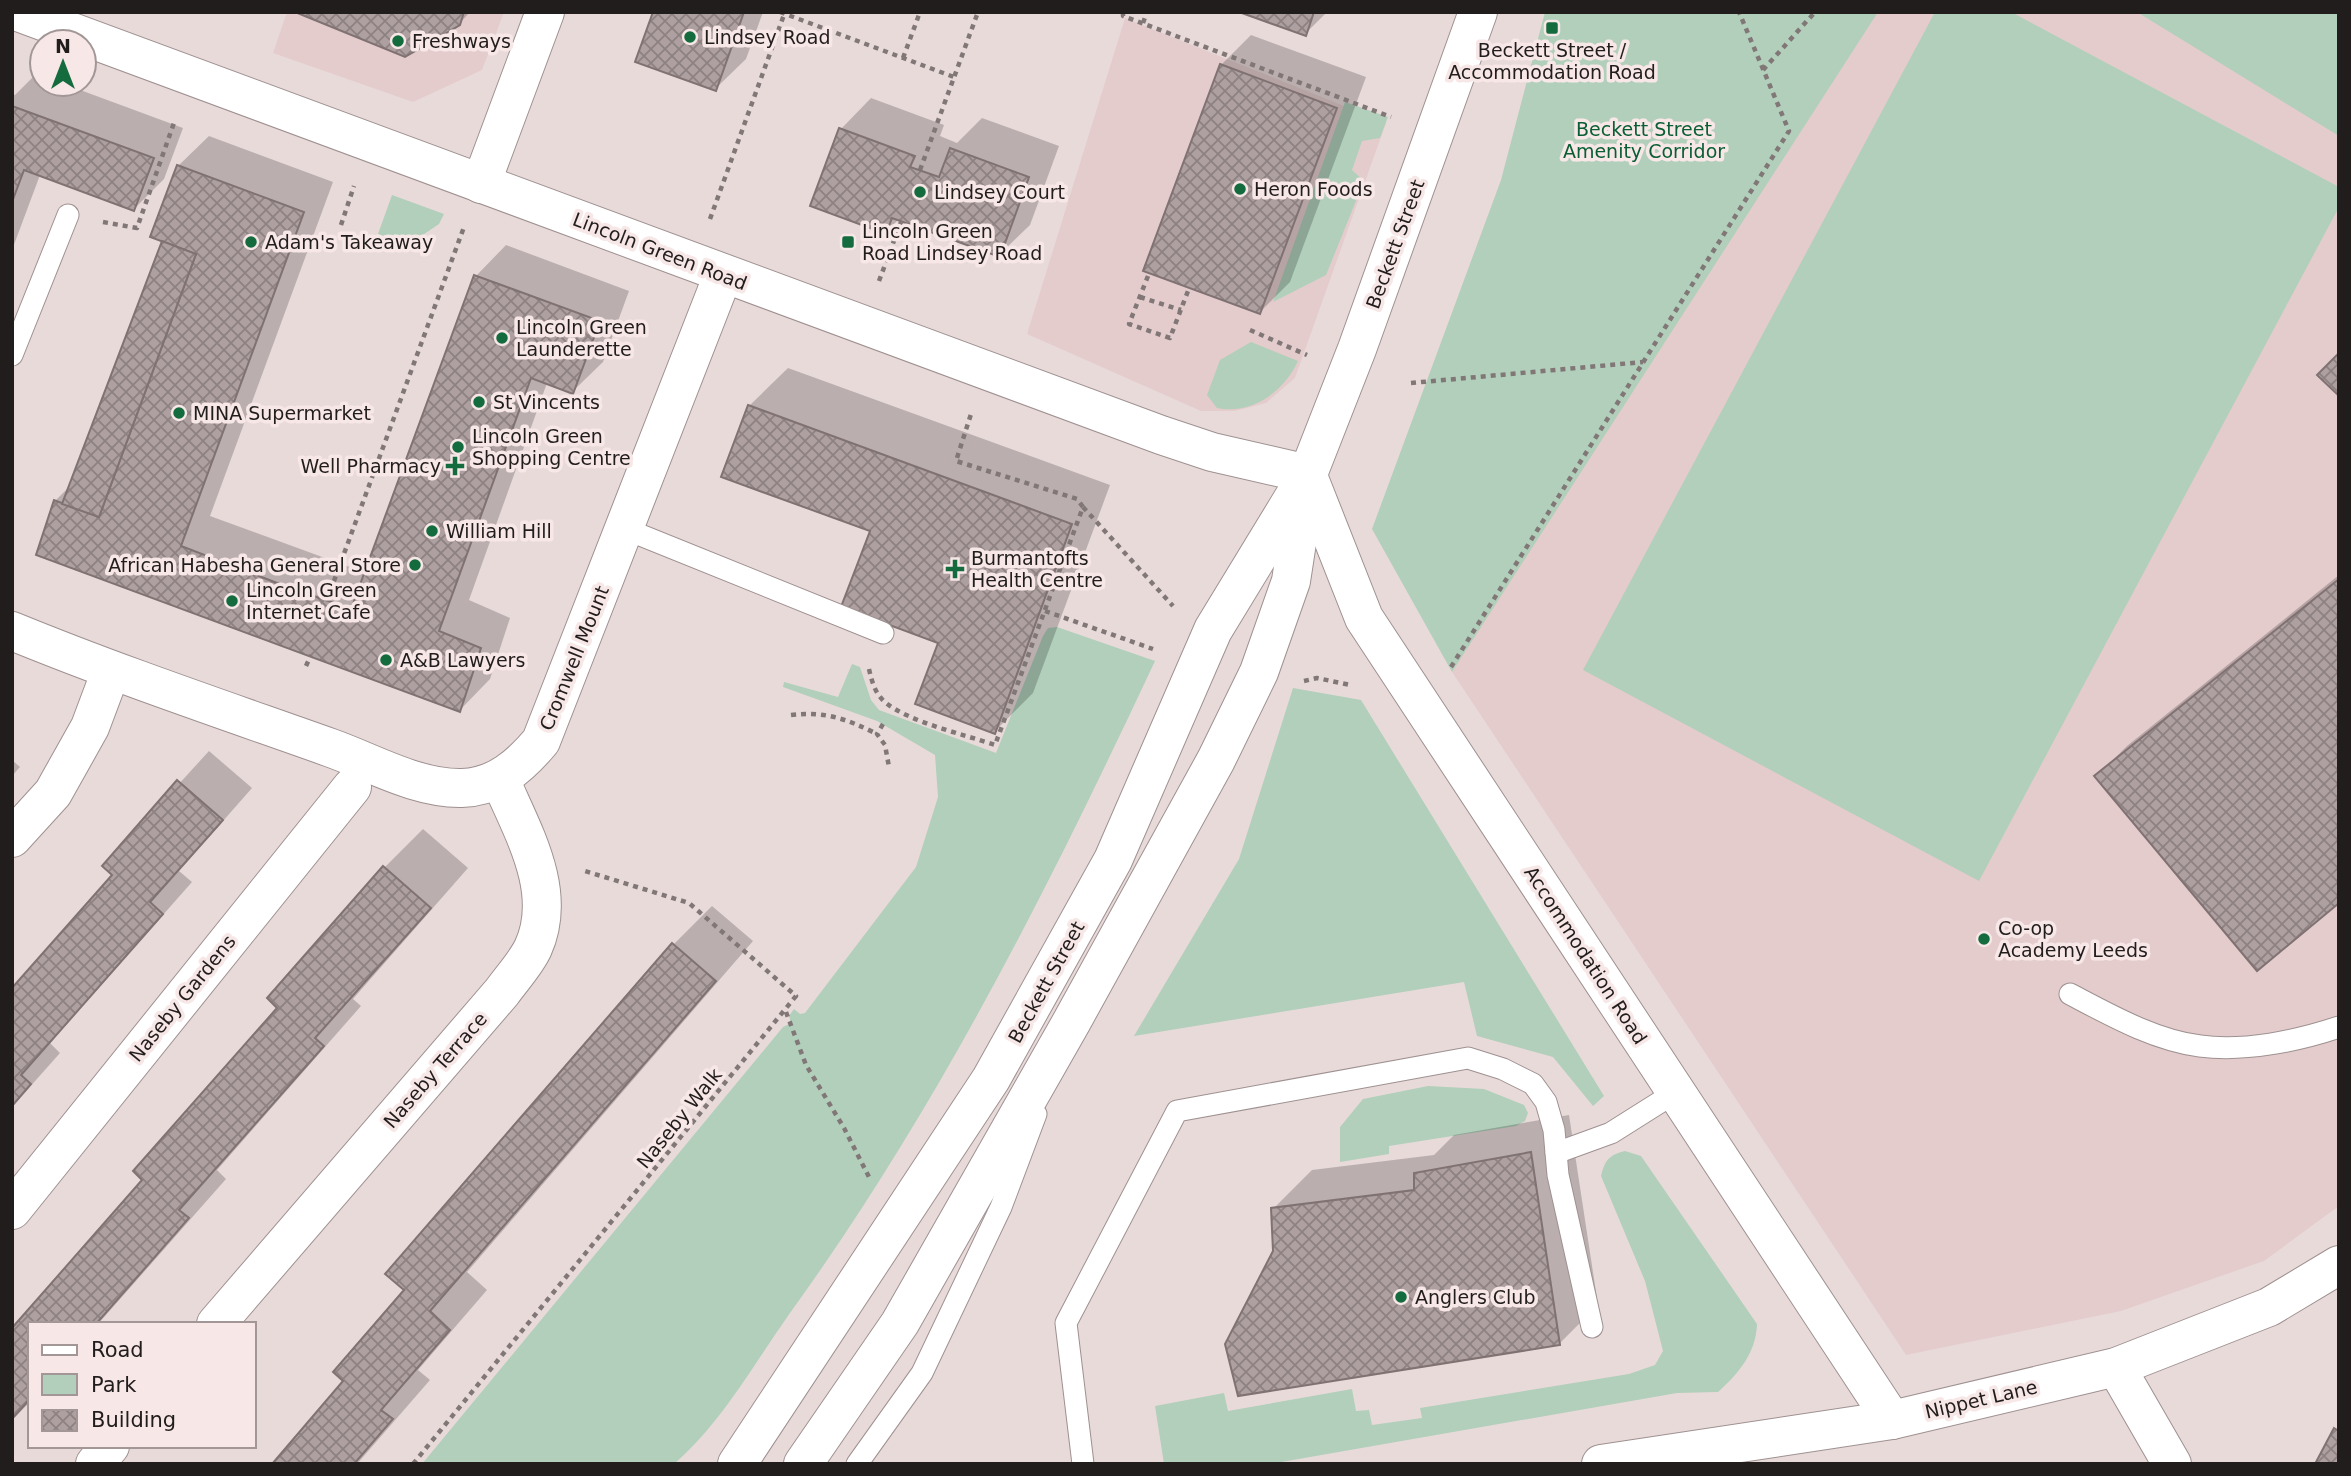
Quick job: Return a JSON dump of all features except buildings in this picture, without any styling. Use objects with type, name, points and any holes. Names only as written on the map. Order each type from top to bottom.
[{"type":"street","name":"Lincoln Green Road","points":[[18,12],[723,275],[1197,448],[1308,474]]},
{"type":"street","points":[[481,184],[545,12]]},
{"type":"street","name":"Beckett Street","points":[[737,1464],[991,1079],[1054,971],[1113,860],[1213,630],[1308,474],[1357,349],[1478,12]]},
{"type":"street","name":"Cromwell Mount","points":[[12,631],[111,671],[371,762],[415,781],[463,788],[500,779],[522,765],[541,741],[723,275]]},
{"type":"street","name":"Beckett Street","points":[[803,1464],[900,1323],[1199,792],[1259,672],[1291,581],[1308,474]]},
{"type":"street","name":"Accommodation Road","points":[[1308,474],[1364,618],[1892,1420]]},
{"type":"street","points":[[12,838],[53,793],[90,727],[111,671]]},
{"type":"street","name":"Naseby Terrace","points":[[218,1322],[502,992],[533,948],[545,906],[535,860],[500,779]]},
{"type":"street","name":"Naseby Gardens","points":[[12,1210],[352,787]]},
{"type":"street","name":"Nippet Lane","points":[[1601,1464],[1892,1420],[2116,1367],[2269,1307],[2339,1265]]},
{"type":"street","points":[[2116,1367],[2172,1464]]},
{"type":"street","points":[[95,1464],[108,1448]]},
{"type":"lane","points":[[12,355],[68,215]]},
{"type":"lane","points":[[623,528],[883,633]]},
{"type":"lane","points":[[2070,994],[2137,1028],[2200,1046],[2256,1045],[2314,1035],[2339,1027]]},
{"type":"lane","name":"Beckett Street","points":[[857,1464],[922,1373],[1000,1207],[1072,1021]]},
{"type":"lane","points":[[1083,1464],[1066,1323],[1177,1111],[1468,1058],[1503,1069],[1533,1084],[1546,1102],[1592,1327]]},
{"type":"lane","points":[[1556,1153],[1611,1133],[1676,1092]]},
{"type":"path","points":[[903,58],[920,12]]},
{"type":"path","points":[[920,170],[978,12]]},
{"type":"path","points":[[1123,12],[1123,16],[1400,120]]},
{"type":"path","points":[[1143,23],[1147,12]]},
{"type":"path","points":[[1450,669],[1789,131],[1739,12]]},
{"type":"path","points":[[1763,70],[1815,12]]},
{"type":"path","points":[[707,226],[783,13],[954,77]]},
{"type":"path","points":[[68,215],[137,228],[176,115]]},
{"type":"path","points":[[341,225],[355,182]]},
{"type":"path","points":[[876,289],[901,222]]},
{"type":"path","points":[[327,600],[465,223]]},
{"type":"path","points":[[1148,276],[1129,324],[1170,338],[1188,290]]},
{"type":"path","points":[[1140,297],[1181,310]]},
{"type":"path","points":[[1250,330],[1312,358]]},
{"type":"path","points":[[1411,383],[1643,362]]},
{"type":"path","points":[[975,402],[956,461],[1077,499],[1176,610]]},
{"type":"path","points":[[883,633],[869,668],[873,687],[890,705],[904,713],[995,745],[1083,507]]},
{"type":"path","points":[[1045,611],[1165,653]]},
{"type":"path","points":[[306,666],[311,655]]},
{"type":"path","points":[[1294,683],[1317,678],[1358,688]]},
{"type":"path","points":[[887,713],[890,705]]},
{"type":"path","points":[[791,715],[816,712],[844,717],[877,734],[885,745],[889,767]]},
{"type":"path","points":[[877,734],[883,724]]},
{"type":"path","points":[[580,869],[689,903],[796,996],[785,1011],[806,1065],[844,1128],[873,1185],[887,1237]]},
{"type":"path","name":"Naseby Walk","points":[[413,1464],[785,1011]]},
{"type":"shaded area","points":[[287,12],[504,12],[482,70],[413,102],[273,53]]},
{"type":"shaded area","name":"Co-op Academy Leeds","points":[[1867,12],[2339,12],[2339,1206],[2264,1261],[2121,1311],[1906,1355],[1452,672],[1644,362]]},
{"type":"shaded area","points":[[1125,18],[1386,123],[1295,378],[1266,403],[1235,411],[1201,411],[1027,334]]},
{"type":"green space","name":"Beckett Street Amenity Corridor","points":[[1545,12],[1878,12],[1452,672],[1372,529],[1501,180]]},
{"type":"green space","points":[[1935,12],[2011,12],[2339,187],[2339,207],[1979,881],[1583,670]]},
{"type":"green space","points":[[2137,12],[2339,12],[2339,136]]},
{"type":"green space","points":[[1345,102],[1388,117],[1380,138],[1362,141],[1352,170],[1364,181],[1326,275],[1273,302]]},
{"type":"green space","points":[[392,195],[444,214],[439,224],[408,245],[378,234]]},
{"type":"green space","points":[[1251,342],[1298,361],[1284,382],[1265,399],[1242,408],[1217,408],[1207,395],[1220,360]]},
{"type":"green space","points":[[1057,627],[1155,661],[1032,913],[942,1077],[844,1235],[722,1411],[674,1464],[422,1464],[783,1027],[791,1023],[789,1016],[794,1009],[800,1014],[805,1013],[916,867],[938,797],[935,755],[877,721],[783,687],[784,682],[838,697],[852,664],[860,667],[871,700],[879,710],[996,753],[1043,636],[1048,628]]},
{"type":"green space","points":[[1293,688],[1361,700],[1604,1096],[1593,1106],[1553,1057],[1477,1036],[1464,982],[1134,1036],[1239,859]]},
{"type":"green space","points":[[1428,1086],[1484,1089],[1524,1105],[1528,1113],[1525,1121],[1516,1126],[1389,1146],[1389,1154],[1340,1162],[1340,1127],[1363,1099]]},
{"type":"green space","points":[[1625,1151],[1641,1156],[1757,1324],[1753,1344],[1745,1362],[1718,1392],[1677,1393],[1270,1464],[1164,1464],[1155,1406],[1224,1393],[1228,1411],[1352,1389],[1356,1411],[1369,1410],[1372,1425],[1422,1418],[1420,1408],[1629,1374],[1655,1365],[1663,1351],[1645,1281],[1601,1176],[1609,1159]]},
{"type":"place","name":"Beckett Street / Accommodation Road","points":[[1552,28]]},
{"type":"place","name":"Lindsey Road","points":[[690,37]]},
{"type":"place","name":"Freshways","points":[[398,41]]},
{"type":"place","name":"Heron Foods","points":[[1240,189]]},
{"type":"place","name":"Lindsey Court","points":[[920,192]]},
{"type":"place","name":"Adam's Takeaway","points":[[251,242]]},
{"type":"place","name":"Lincoln Green Road Lindsey Road","points":[[848,242]]},
{"type":"place","name":"Lincoln Green Launderette","points":[[502,338]]},
{"type":"place","name":"St Vincents","points":[[479,402]]},
{"type":"place","name":"MINA Supermarket","points":[[179,413]]},
{"type":"place","name":"Lincoln Green Shopping Centre","points":[[458,447]]},
{"type":"place","name":"Well Pharmacy","points":[[455,466]]},
{"type":"place","name":"William Hill","points":[[432,531]]},
{"type":"place","name":"African Habesha General Store","points":[[415,565]]},
{"type":"place","name":"Burmantofts Health Centre","points":[[955,569]]},
{"type":"place","name":"Lincoln Green Internet Cafe","points":[[232,601]]},
{"type":"place","name":"A&B Lawyers","points":[[386,660]]},
{"type":"place","name":"Co-op Academy Leeds","points":[[1984,939]]},
{"type":"place","name":"Anglers Club","points":[[1401,1297]]}]
